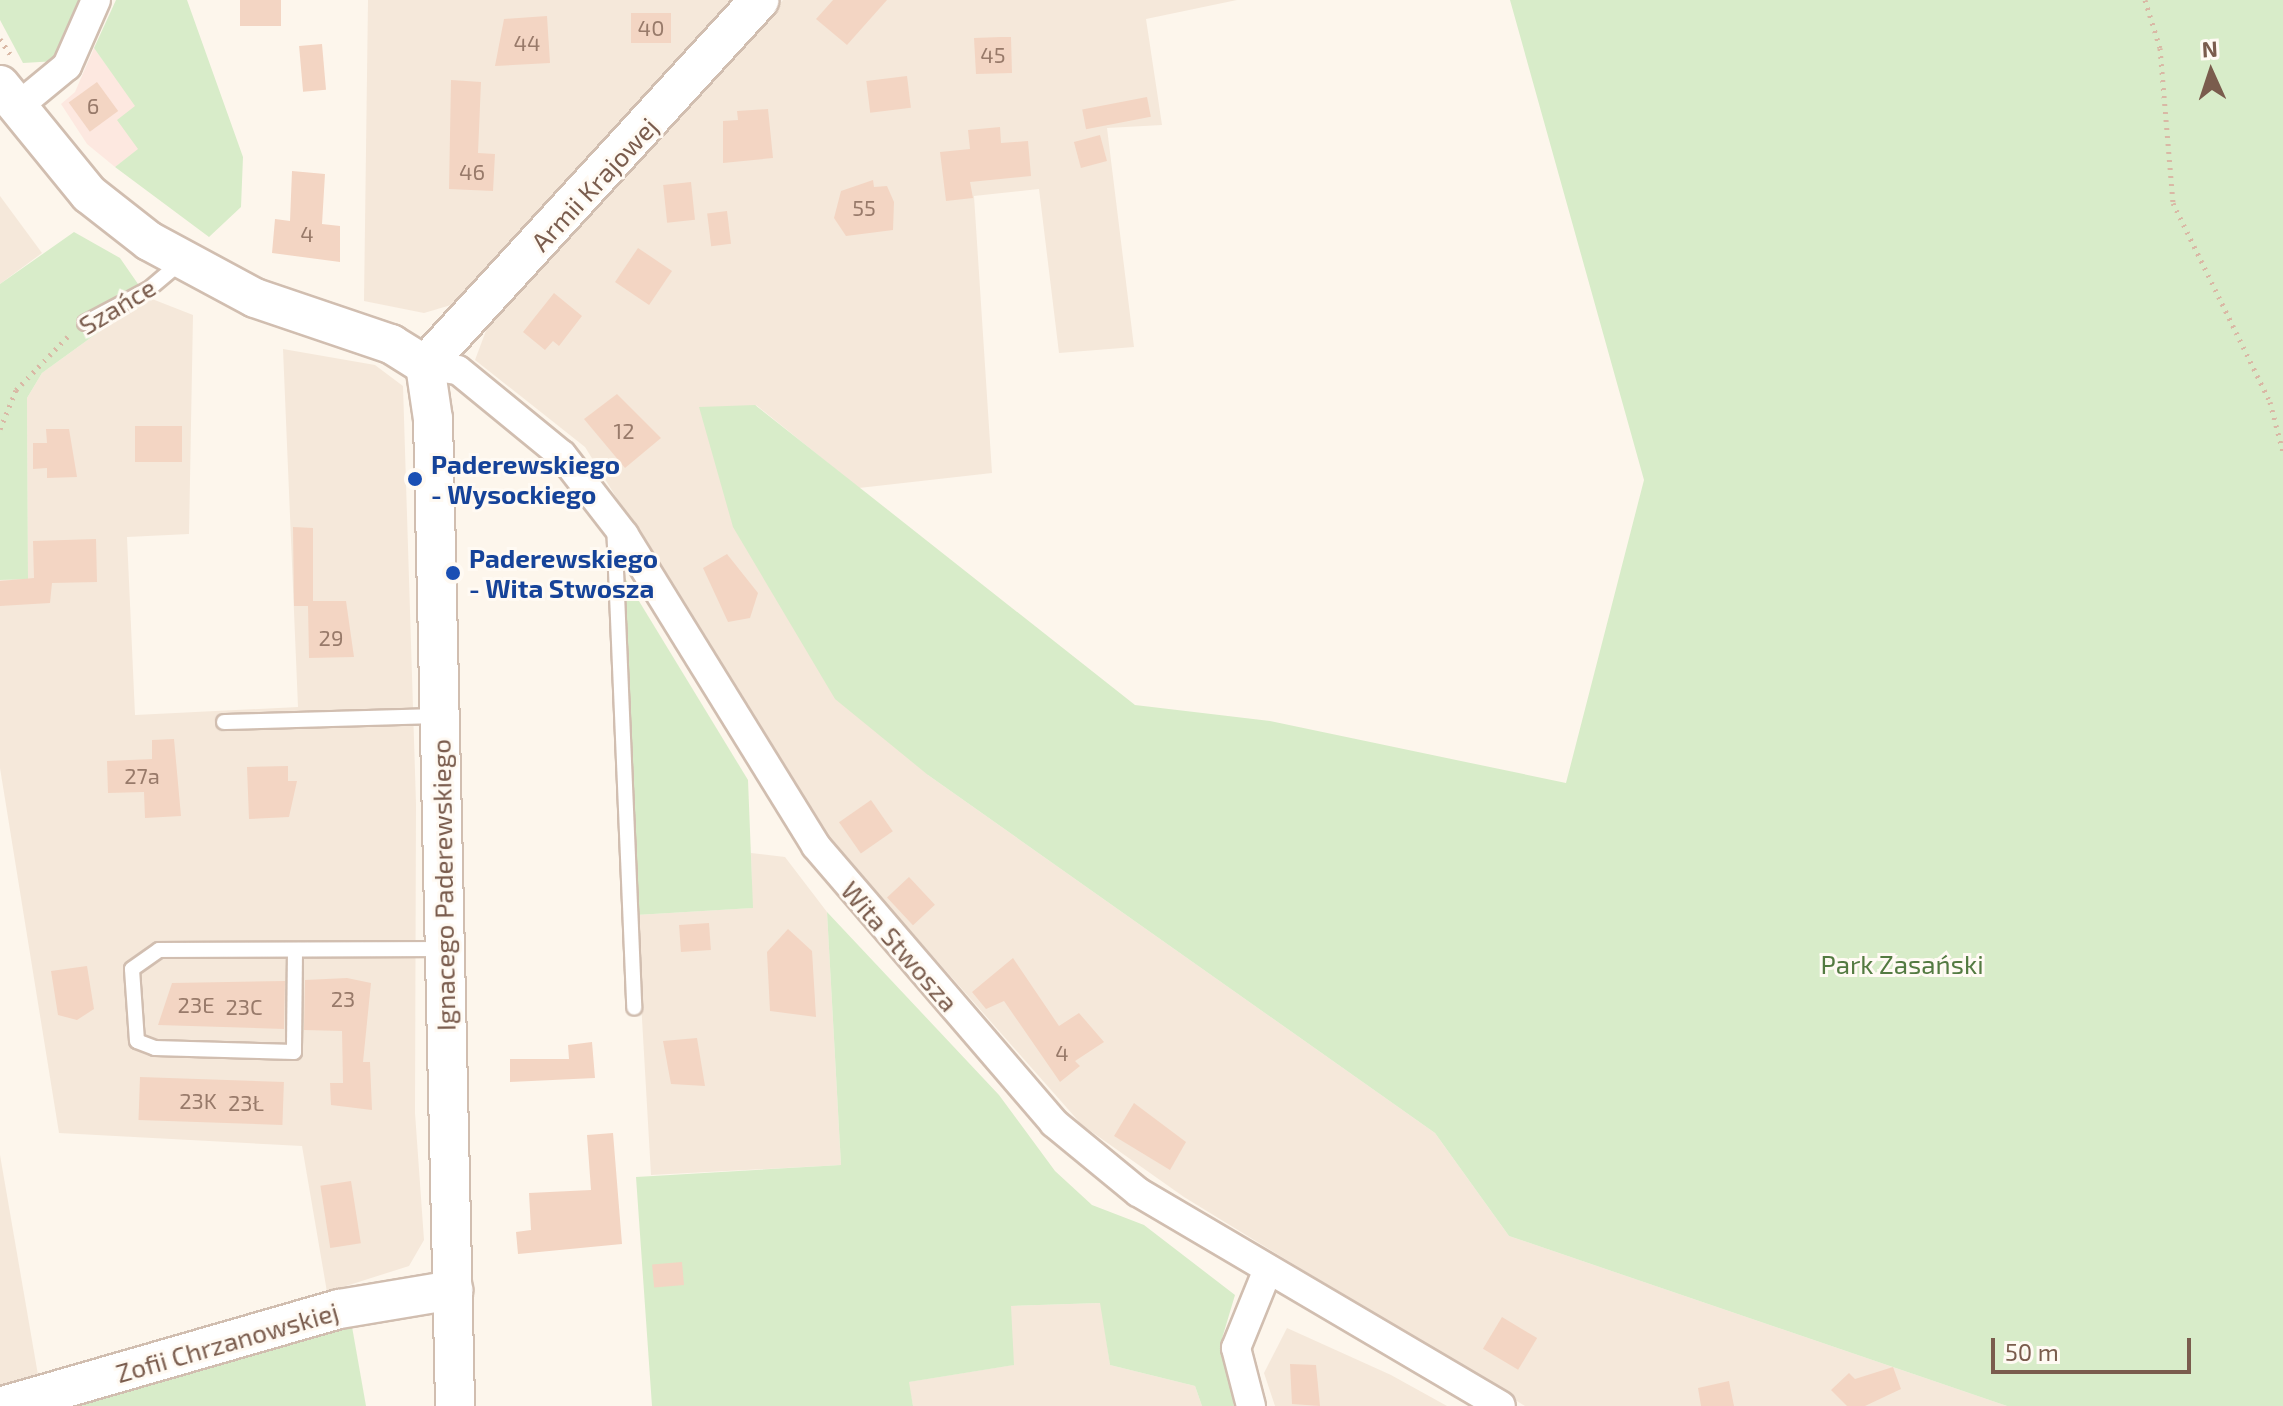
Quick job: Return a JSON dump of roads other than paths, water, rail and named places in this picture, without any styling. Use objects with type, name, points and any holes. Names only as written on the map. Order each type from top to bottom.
[{"type":"street","points":[[96,0],[67,66],[6,98],[89,194],[181,261],[255,298],[391,344],[425,365]]},
{"type":"street","name":"Armii Krajowej","points":[[425,365],[760,0]]},
{"type":"street","name":"Wita Stwosza","points":[[425,365],[458,370],[519,416],[562,455],[614,523],[787,805],[869,913],[1095,1161],[1268,1269],[1501,1406]]},
{"type":"street","name":"Ignacego Paderewskiego","points":[[425,365],[433,419],[455,1406]]},
{"type":"street","points":[[1251,1406],[1236,1348],[1268,1269]]},
{"type":"street","name":"Zofii Chrzanowskiej","points":[[3,1406],[339,1309],[453,1290]]},
{"type":"lane","name":"Szańce","points":[[85,323],[149,289],[181,261]]},
{"type":"lane","points":[[614,523],[634,1008]]},
{"type":"lane","points":[[224,722],[440,716]]},
{"type":"lane","points":[[295,951],[294,1052],[155,1048],[137,1041],[130,981],[143,957],[159,950],[445,949]]},
{"type":"place","name":"Paderewskiego - Wysockiego","points":[[415,479]]},
{"type":"place","name":"Paderewskiego - Wita Stwosza","points":[[453,573]]},
{"type":"park label","name":"Park Zasański","points":[[1902,964]]}]
